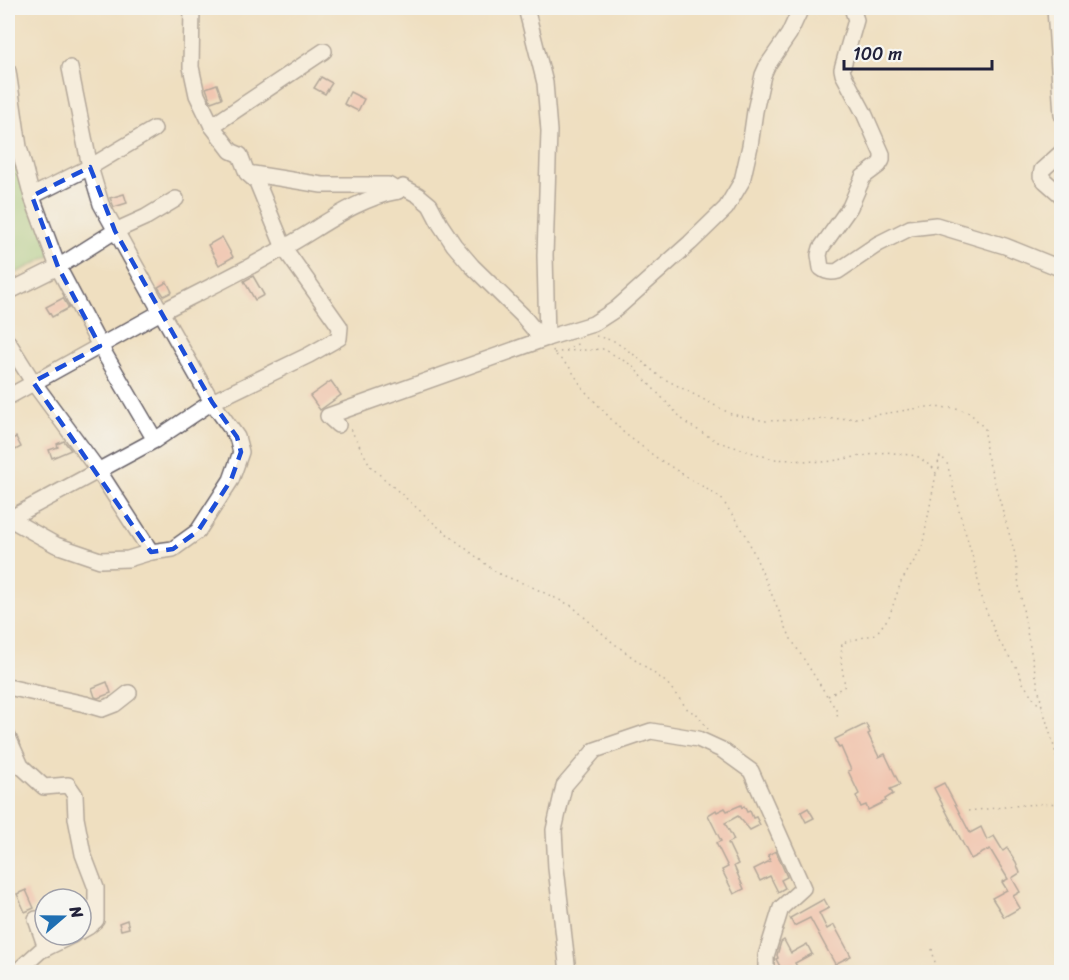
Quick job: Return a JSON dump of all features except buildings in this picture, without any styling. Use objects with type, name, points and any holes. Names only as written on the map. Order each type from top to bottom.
[{"type":"street","points":[[8,518],[155,440],[212,402],[339,338],[340,327],[284,248],[257,182],[247,173],[240,155],[231,151],[212,126],[197,94],[191,68],[192,8]]},
{"type":"street","points":[[526,8],[545,83],[549,131],[545,255],[548,338]]},
{"type":"street","points":[[338,425],[328,416],[593,324],[616,309],[690,243],[726,208],[742,181],[760,83],[767,66],[789,34],[801,8]]},
{"type":"street","points":[[852,8],[856,20],[843,74],[864,113],[882,154],[882,160],[863,177],[850,207],[821,248],[819,255],[821,268],[825,271],[838,271],[878,244],[910,228],[936,225],[1005,246],[1062,269]]},
{"type":"street","points":[[1055,8],[1062,115]]},
{"type":"street","points":[[212,126],[324,51]]},
{"type":"street","points":[[8,518],[56,545],[99,560],[128,559],[172,549],[198,531],[231,480],[241,452],[237,437],[212,402],[101,204],[90,167],[70,68]]},
{"type":"street","points":[[8,71],[19,147],[32,196],[58,267],[100,346],[155,440]]},
{"type":"street","points":[[32,196],[90,167],[154,129]]},
{"type":"street","points":[[1062,152],[1042,170],[1041,176],[1062,196]]},
{"type":"street","points":[[247,173],[322,184],[388,185],[398,191]]},
{"type":"street","points":[[8,397],[161,312],[284,248],[355,207],[403,188],[418,195],[430,205],[454,245],[472,266],[536,332],[548,338]]},
{"type":"street","points":[[8,292],[58,267],[115,231],[146,217],[176,199]]},
{"type":"street","points":[[8,342],[33,382],[98,470],[151,552]]},
{"type":"street","points":[[8,687],[102,709],[116,704],[129,693]]},
{"type":"street","points":[[568,972],[554,830],[564,786],[595,750],[651,731],[698,738],[722,750],[750,771],[803,888],[782,908],[766,956],[766,972]]},
{"type":"street","points":[[8,737],[21,766],[44,787],[68,785],[75,795],[76,818],[83,854],[96,888],[96,920],[93,923]]},
{"type":"street","points":[[22,972],[20,969],[46,948]]},
{"type":"path","points":[[592,335],[614,342],[633,354],[659,376],[730,414],[766,421],[857,418],[926,407],[956,408],[970,413],[985,429],[986,452],[1015,554],[1042,706],[1062,782]]},
{"type":"path","points":[[565,351],[583,341]]},
{"type":"path","points":[[838,719],[837,709],[791,639],[746,535],[721,498],[657,458],[624,433],[584,390],[570,368],[554,353],[604,349],[631,365],[686,423],[718,442],[773,459],[826,462],[886,452],[917,456],[936,473]]},
{"type":"path","points":[[338,425],[351,430],[371,466],[437,526],[497,573],[572,606],[612,642],[667,683],[689,711],[696,713],[709,731]]},
{"type":"path","points":[[827,697],[845,686],[841,661],[842,643],[876,634],[890,617],[901,582],[922,548],[936,473],[939,469],[938,459],[941,456],[947,463],[976,568],[980,595],[998,640],[1017,668],[1023,683],[1036,702],[1042,706]]},
{"type":"path","points":[[968,811],[1062,803]]},
{"type":"path","points":[[932,949],[936,967],[934,972]]},
{"type":"highlighted area","points":[[90,167],[115,231],[212,402],[237,437],[241,452],[231,480],[198,531],[173,549],[151,552],[33,382],[100,346],[58,267],[32,196]]},
{"type":"green space","points":[[8,111],[52,255],[8,277]]}]
